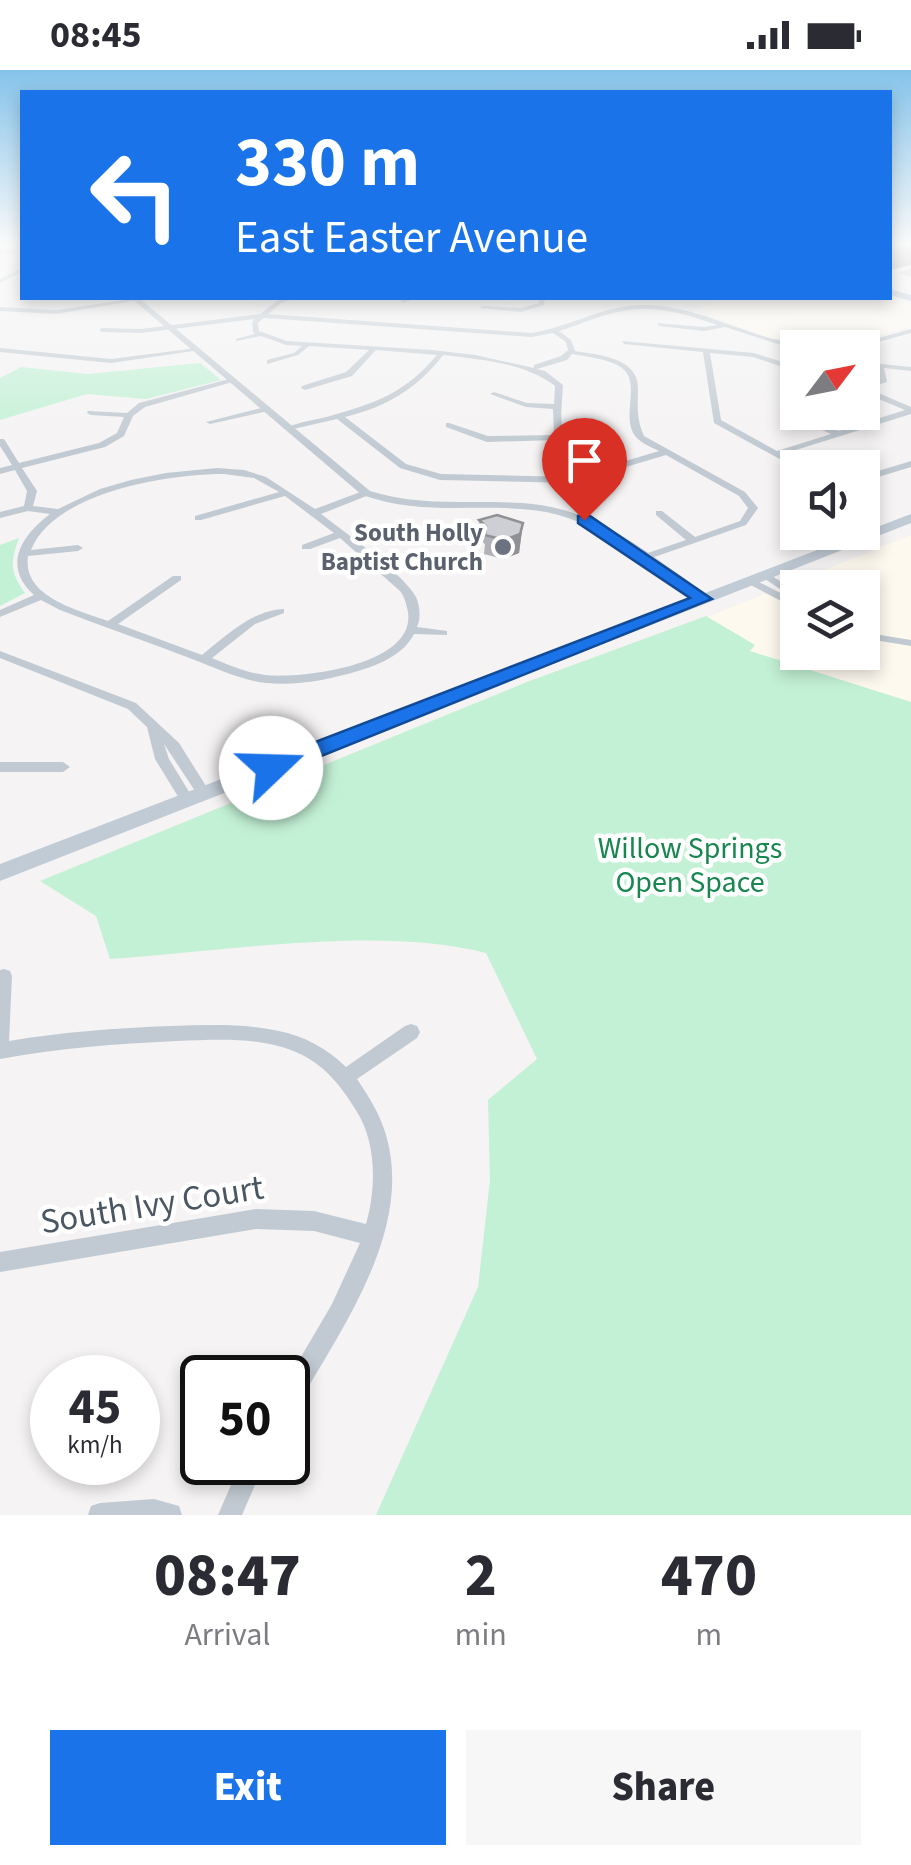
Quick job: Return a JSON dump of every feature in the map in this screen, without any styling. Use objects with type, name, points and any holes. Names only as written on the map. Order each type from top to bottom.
[{"type":"main road","points":[[0,874],[911,518]]},
{"type":"street","points":[[10,321],[23,313]]},
{"type":"street","points":[[155,313],[366,493],[407,505],[558,511],[592,524],[704,599]]},
{"type":"street","points":[[259,336],[254,326],[267,313]]},
{"type":"street","points":[[102,330],[263,316],[498,335],[556,332],[602,313]]},
{"type":"street","points":[[692,313],[780,343]]},
{"type":"street","points":[[659,324],[704,329],[728,325]]},
{"type":"street","points":[[880,339],[911,331]]},
{"type":"street","points":[[556,332],[570,341],[570,352]]},
{"type":"street","points":[[238,340],[259,336],[537,368],[559,386],[558,437],[567,450],[599,473]]},
{"type":"street","points":[[624,342],[761,356],[780,363]]},
{"type":"street","points":[[270,362],[296,354],[307,344]]},
{"type":"street","points":[[0,350],[111,361],[197,350]]},
{"type":"street","points":[[305,388],[349,374],[373,350]]},
{"type":"street","points":[[706,350],[718,421],[780,457]]},
{"type":"street","points":[[537,368],[570,352],[599,356],[632,372],[636,380],[635,430],[742,494],[754,508],[742,523],[643,558]]},
{"type":"street","points":[[289,428],[408,392],[440,355]]},
{"type":"street","points":[[880,381],[884,380],[880,366],[911,369]]},
{"type":"street","points":[[91,414],[129,416],[162,397],[232,381]]},
{"type":"street","points":[[494,394],[526,405],[556,407]]},
{"type":"street","points":[[880,398],[908,413]]},
{"type":"street","points":[[880,404],[908,413]]},
{"type":"street","points":[[210,422],[265,410]]},
{"type":"street","points":[[775,454],[908,413]]},
{"type":"street","points":[[0,471],[108,443],[121,434],[129,416]]},
{"type":"street","points":[[338,416],[403,466],[430,475],[562,480],[666,452]]},
{"type":"street","points":[[449,424],[487,439],[558,437]]},
{"type":"street","points":[[829,430],[838,434]]},
{"type":"street","points":[[1,441],[32,491],[28,508]]},
{"type":"street","points":[[236,472],[246,458]]},
{"type":"street","points":[[880,473],[911,464]]},
{"type":"street","points":[[202,471],[236,472],[269,482],[286,493],[407,592],[413,605],[409,630],[383,657],[361,668],[318,679],[265,679],[40,596],[22,574],[22,554],[30,536],[57,512],[105,492],[156,479],[202,471]]},
{"type":"street","points":[[198,518],[286,493]]},
{"type":"street","points":[[312,514],[366,493]]},
{"type":"street","points":[[0,515],[28,508],[57,512]]},
{"type":"street","points":[[659,512],[694,541]]},
{"type":"street","points":[[306,547],[339,535]]},
{"type":"street","points":[[22,554],[78,548]]},
{"type":"street","points":[[109,624],[177,578]]},
{"type":"street","points":[[759,578],[780,589]]},
{"type":"street","points":[[759,578],[780,594]]},
{"type":"street","points":[[0,614],[40,596]]},
{"type":"street","points":[[204,659],[251,622],[280,612]]},
{"type":"street","points":[[409,630],[443,633]]},
{"type":"street","points":[[880,638],[911,643]]},
{"type":"street","points":[[0,654],[132,706],[153,726],[162,759],[196,797]]},
{"type":"street","points":[[0,767],[63,767]]},
{"type":"street","points":[[4,976],[0,1047],[83,1038],[263,1032],[304,1046],[346,1077],[371,1120],[381,1157],[381,1196],[362,1270],[310,1361]]},
{"type":"street","points":[[346,1077],[411,1032]]},
{"type":"street","name":"South Ivy Court","points":[[0,1262],[256,1219],[301,1219],[372,1236]]},
{"type":"street","points":[[230,1515],[243,1485]]},
{"type":"street","points":[[100,1515],[170,1515]]},
{"type":"shaded area","points":[[705,313],[911,313],[911,327],[880,335],[880,330],[780,330],[780,340]]},
{"type":"shaded area","points":[[911,535],[911,702],[809,670],[880,670],[880,570],[824,570]]},
{"type":"shaded area","points":[[780,588],[780,661],[748,651],[754,646],[707,617]]},
{"type":"green space","points":[[200,363],[221,380],[146,399],[87,394],[0,420],[0,378],[21,367],[88,374]]},
{"type":"green space","points":[[19,538],[13,567],[25,593],[0,606],[0,545]]},
{"type":"green space","name":"Willow Springs Open Space","points":[[706,616],[755,645],[750,651],[780,661],[780,670],[810,670],[911,702],[911,1515],[376,1515],[478,1287],[490,1180],[488,1100],[537,1059],[486,953],[443,945],[349,941],[110,959],[96,916],[40,881],[527,682]]},
{"type":"building","points":[[497,515],[523,523],[520,534],[504,540],[485,535],[486,526],[479,520]]},
{"type":"place","name":"South Holly Baptist Church","points":[[503,547]]},
{"type":"route","points":[[271,768],[704,599],[584,520]]}]
